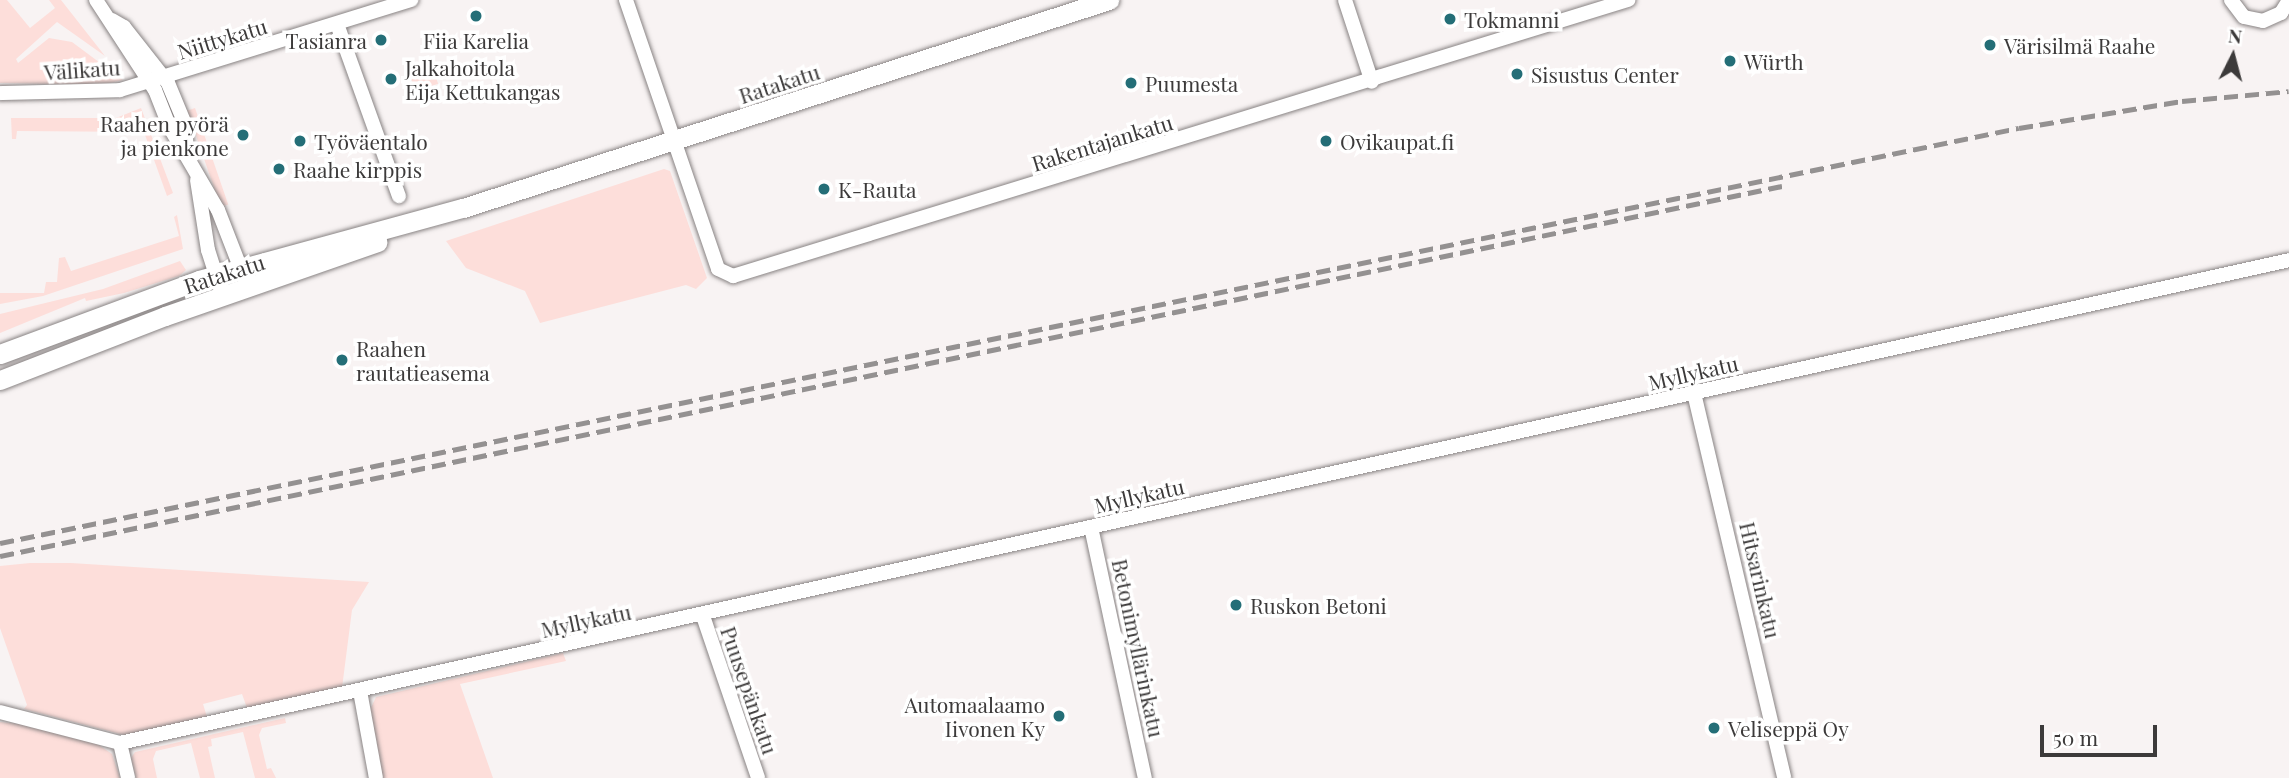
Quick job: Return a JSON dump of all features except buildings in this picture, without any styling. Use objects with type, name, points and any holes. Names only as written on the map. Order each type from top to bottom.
[{"type":"main road","name":"Ratakatu","points":[[0,354],[68,325],[215,275],[463,208],[1109,0]]},
{"type":"main road","name":"Ratakatu","points":[[0,380],[463,208]]},
{"type":"main road","points":[[0,342],[68,325]]},
{"type":"street","name":"Niittykatu","points":[[164,77],[411,0]]},
{"type":"street","name":"Rakentajankatu","points":[[626,0],[671,142],[718,269],[736,276],[1372,82],[1628,0]]},
{"type":"street","points":[[1345,0],[1372,82]]},
{"type":"street","points":[[2231,0],[2244,17],[2263,21],[2281,13],[2289,0]]},
{"type":"street","points":[[103,2],[117,38],[150,82],[170,128],[187,151],[195,172],[215,275],[223,297]]},
{"type":"street","points":[[112,20],[124,27],[164,77],[185,124],[187,151]]},
{"type":"street","points":[[337,24],[399,196]]},
{"type":"street","name":"Välikatu","points":[[0,93],[96,93],[164,77]]},
{"type":"street","points":[[195,172],[218,209],[248,289]]},
{"type":"street","name":"Myllykatu","points":[[0,712],[120,743],[703,616],[2289,260]]},
{"type":"street","name":"Hitsarinkatu","points":[[1694,393],[1784,778]]},
{"type":"street","name":"Betonimyllärinkatu","points":[[1091,527],[1145,778]]},
{"type":"street","name":"Puusepänkatu","points":[[703,616],[758,778]]},
{"type":"street","points":[[360,691],[376,778]]},
{"type":"street","points":[[120,743],[128,778]]},
{"type":"shaded area","points":[[0,0],[7,0],[30,28],[55,8],[49,0],[61,0],[105,56],[57,22],[16,59],[18,63],[49,38],[72,42],[123,80],[101,85],[0,83]]},
{"type":"shaded area","points":[[431,62],[438,84],[415,91],[408,69]]},
{"type":"shaded area","points":[[141,108],[173,193],[167,196],[144,132],[17,131],[16,139],[12,139],[11,118],[116,118]]},
{"type":"shaded area","points":[[195,108],[228,204],[221,207],[187,111]]},
{"type":"shaded area","points":[[664,169],[670,171],[707,278],[696,289],[686,285],[540,323],[525,291],[466,268],[446,241]]},
{"type":"shaded area","points":[[177,215],[183,249],[43,296],[0,304],[0,293],[44,293],[46,282],[57,282],[59,258],[65,257],[71,271],[179,236],[174,217]]},
{"type":"shaded area","points":[[180,261],[186,270],[179,276],[124,293],[86,301],[85,298],[0,333],[0,314],[103,289]]},
{"type":"shaded area","points":[[71,563],[369,582],[352,610],[342,688],[247,708],[242,694],[203,704],[207,717],[124,735],[24,709],[27,705],[0,628],[0,566]]},
{"type":"shaded area","points":[[563,653],[566,661],[460,684],[493,778],[383,778],[370,710],[376,697]]},
{"type":"shaded area","points":[[285,718],[286,723],[262,728],[259,735],[267,769],[271,768],[276,778],[255,778],[243,732],[211,739],[212,746],[208,747],[215,778],[200,778],[191,743],[156,751],[153,759],[157,778],[136,778],[131,758],[135,752]]},
{"type":"shaded area","points":[[0,722],[43,726],[93,741],[112,754],[120,778],[0,778]]},
{"type":"railway","points":[[0,543],[2019,128],[2182,101],[2289,91]]},
{"type":"railway","points":[[0,556],[1782,186]]},
{"type":"place","name":"Fiia Karelia","points":[[476,16]]},
{"type":"place","name":"Tokmanni","points":[[1450,19]]},
{"type":"place","name":"Tasianra","points":[[381,40]]},
{"type":"place","name":"Värisilmä Raahe","points":[[1990,45]]},
{"type":"place","name":"Würth","points":[[1730,61]]},
{"type":"place","name":"Sisustus Center","points":[[1517,74]]},
{"type":"place","name":"Jalkahoitola Eija Kettukangas","points":[[391,79]]},
{"type":"place","name":"Puumesta","points":[[1131,83]]},
{"type":"place","name":"Raahen pyörä ja pienkone","points":[[243,135]]},
{"type":"place","name":"Työväentalo","points":[[300,141]]},
{"type":"place","name":"Ovikaupat.fi","points":[[1326,141]]},
{"type":"place","name":"Raahe kirppis","points":[[279,169]]},
{"type":"place","name":"K-Rauta","points":[[824,189]]},
{"type":"place","name":"Raahen rautatieasema","points":[[342,360]]},
{"type":"place","name":"Ruskon Betoni","points":[[1236,605]]},
{"type":"place","name":"Automaalaamo Iivonen Ky","points":[[1059,716]]},
{"type":"place","name":"Veliseppä Oy","points":[[1714,728]]}]
